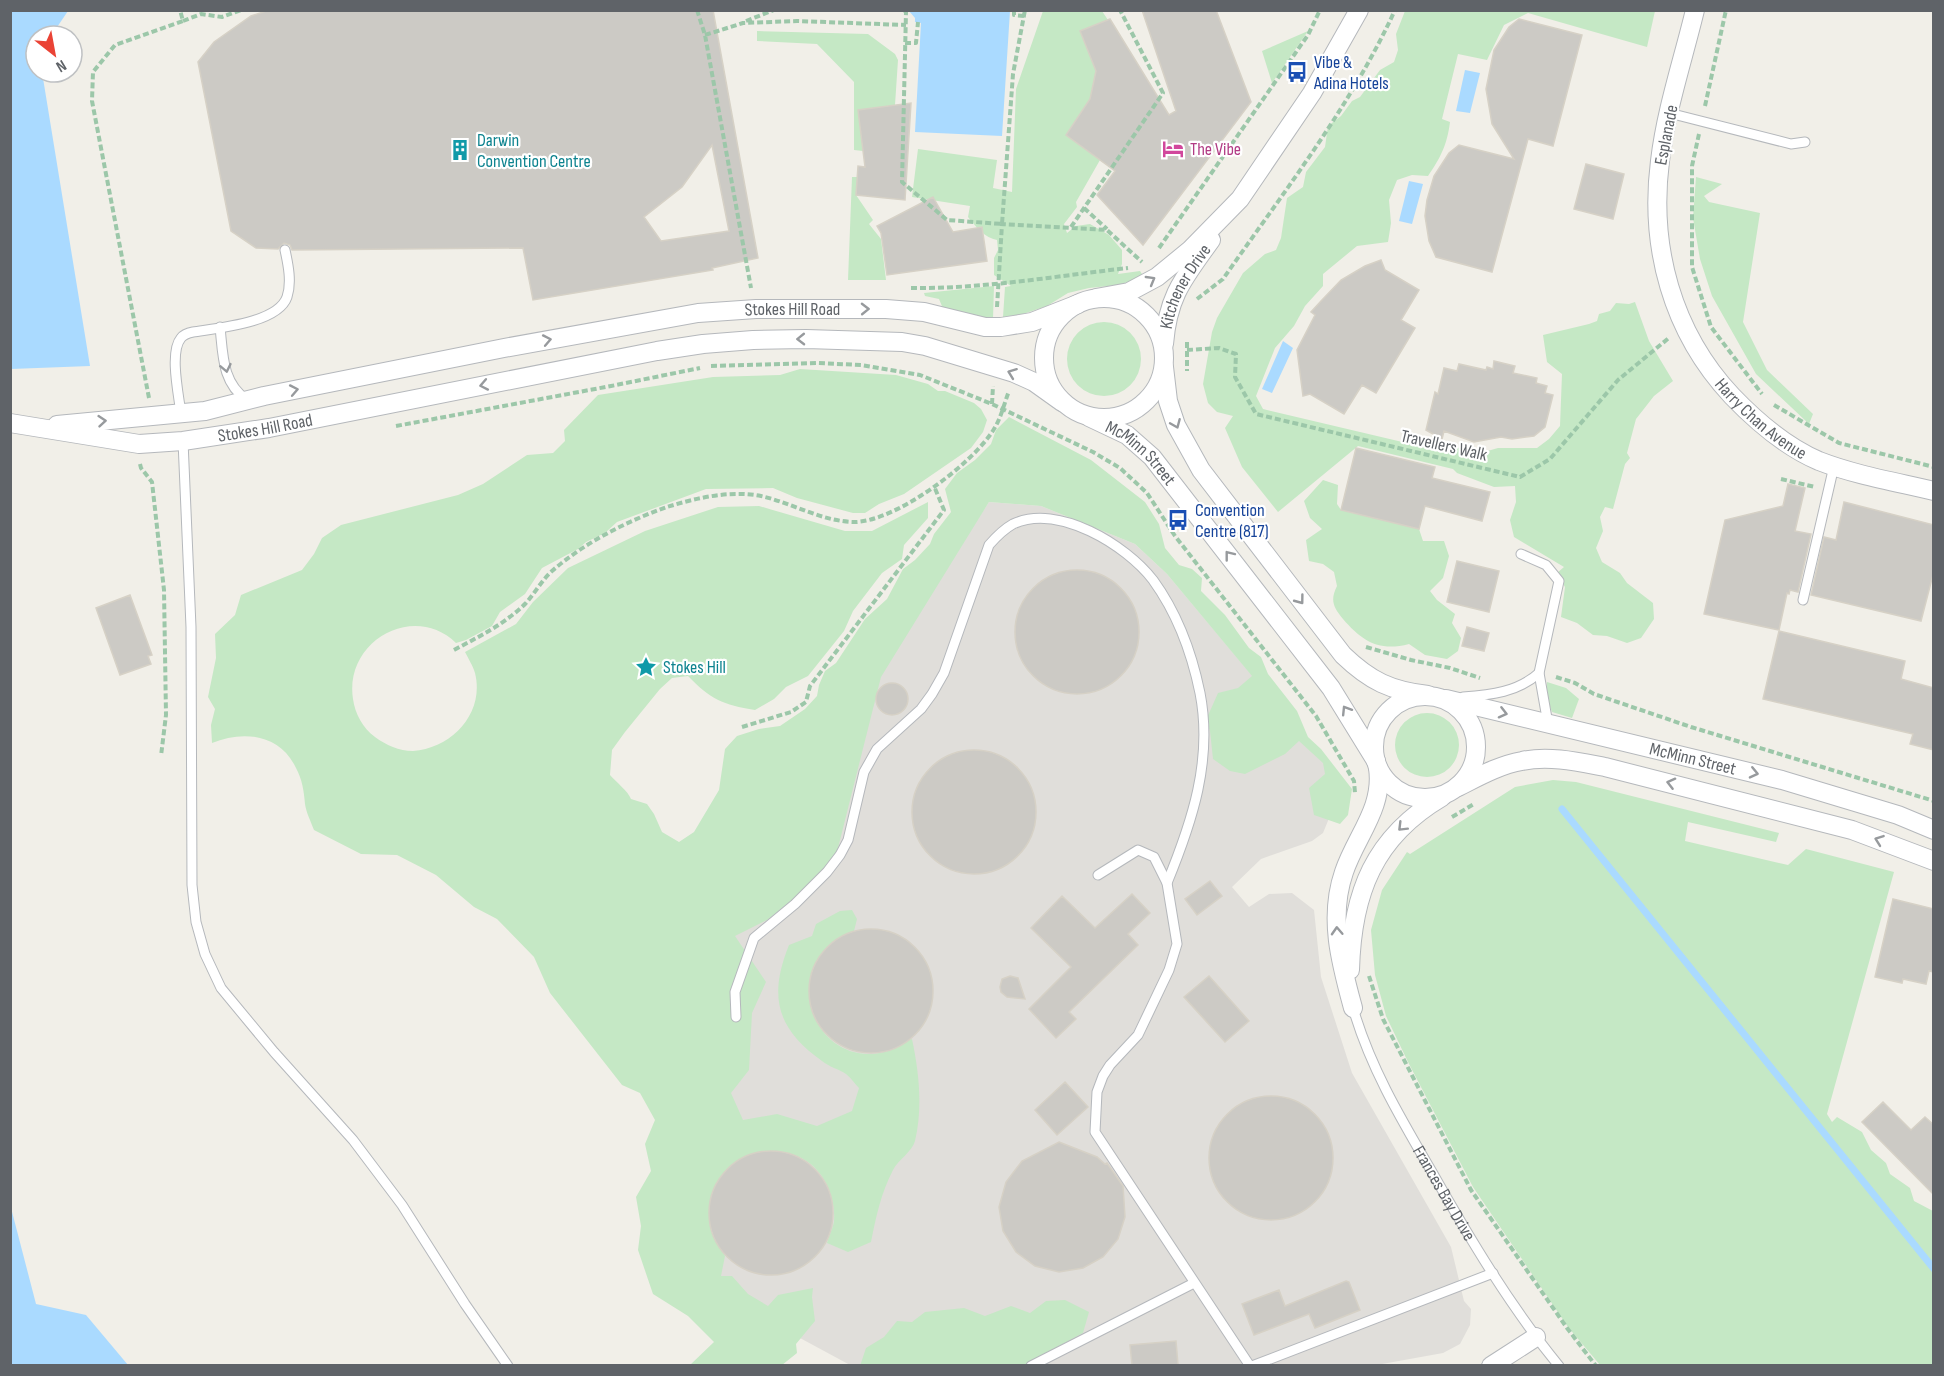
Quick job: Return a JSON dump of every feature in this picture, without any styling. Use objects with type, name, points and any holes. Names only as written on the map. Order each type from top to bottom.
[{"type":"street","points":[[1096,298],[1111,298],[1127,302],[1142,311],[1159,333],[1164,358],[1154,393],[1142,405],[1126,414],[1109,418],[1089,417],[1074,411],[1053,392],[1047,379],[1044,362],[1045,345],[1049,332],[1057,320],[1078,304],[1096,298],[1129,292],[1157,277],[1190,250],[1239,199],[1312,93],[1359,10]]},
{"type":"street","name":"Esplanade","points":[[1662,262],[1657,228],[1657,186],[1660,159],[1695,10]]},
{"type":"street","name":"Kitchener Drive","points":[[1164,358],[1167,320],[1175,293],[1239,199]]},
{"type":"street","name":"Harry Chan Avenue","points":[[1662,262],[1669,291],[1683,326],[1696,350],[1719,382],[1743,408],[1803,453],[1834,466],[1934,491]]},
{"type":"street","name":"Stokes Hill Road","points":[[16,424],[68,424],[205,411],[504,348],[672,317],[756,309],[886,309],[924,312],[985,327],[995,327],[1032,322],[1078,304]]},
{"type":"street","name":"Stokes Hill Road","points":[[16,424],[139,444],[183,441],[269,428],[657,351],[753,340],[806,339],[902,342],[925,345],[1014,373],[1034,382],[1062,402]]},
{"type":"street","points":[[504,348],[511,380]]},
{"type":"street","name":"McMinn Street","points":[[1164,358],[1170,409],[1188,449],[1201,470],[1343,655],[1358,669],[1388,687],[1408,693],[1439,698],[1782,780],[1898,815],[1934,830]]},
{"type":"street","points":[[342,381],[348,412]]},
{"type":"street","points":[[181,414],[183,441]]},
{"type":"street","name":"McMinn Street","points":[[1089,417],[1127,435],[1152,456],[1331,688],[1348,712],[1376,763]]},
{"type":"street","points":[[1414,696],[1439,698],[1462,711],[1470,721],[1477,745],[1471,770],[1453,790],[1437,797],[1421,798],[1407,795],[1387,782],[1376,763],[1374,740],[1382,720],[1390,710],[1414,696]]},
{"type":"street","name":"McMinn Street","points":[[1453,790],[1492,770],[1523,760],[1572,760],[1852,830],[1934,861]]},
{"type":"street","name":"Frances Bay Drive","points":[[1353,1008],[1339,951],[1337,902],[1344,872],[1378,797],[1380,783],[1376,763]]},
{"type":"street","name":"Frances Bay Drive","points":[[1353,1008],[1351,953],[1358,904],[1367,878],[1385,846],[1400,827],[1453,790]]},
{"type":"street","points":[[1491,1365],[1536,1338]]},
{"type":"lane","points":[[1669,113],[1791,144],[1805,142]]},
{"type":"lane","points":[[181,414],[176,370],[178,343],[186,334],[265,316],[283,304],[289,285],[285,250]]},
{"type":"lane","points":[[220,327],[228,379],[237,393],[248,401]]},
{"type":"lane","points":[[183,441],[191,627],[192,885],[196,922],[205,954],[221,988],[274,1052],[353,1140],[402,1205],[465,1304],[508,1365]]},
{"type":"lane","points":[[1803,600],[1834,466]]},
{"type":"lane","points":[[736,1017],[735,992],[754,938],[795,904],[827,872],[840,855],[848,840],[864,772],[877,749],[921,709],[944,673],[989,545],[1006,529],[1026,520],[1068,521],[1107,541],[1133,558],[1153,581],[1187,645],[1200,695],[1205,751],[1199,790],[1187,833],[1167,883]]},
{"type":"lane","points":[[1521,554],[1546,565],[1559,581],[1539,673],[1548,724]]},
{"type":"lane","points":[[1439,698],[1504,692],[1525,683],[1539,673]]},
{"type":"lane","points":[[1098,875],[1138,850],[1154,857],[1167,883],[1177,944],[1169,970],[1142,1029],[1110,1065],[1096,1092],[1095,1132],[1251,1365],[1493,1273]]},
{"type":"lane","name":"Frances Bay Drive","points":[[1353,1008],[1368,1053],[1389,1098],[1467,1234],[1536,1338],[1559,1365]]},
{"type":"lane","points":[[1031,1365],[1194,1283]]},
{"type":"path","points":[[180,10],[183,21]]},
{"type":"path","points":[[150,404],[92,101],[93,72],[115,45],[201,14],[222,17],[241,10]]},
{"type":"path","points":[[697,10],[705,35],[751,288]]},
{"type":"path","points":[[705,35],[774,10]]},
{"type":"path","points":[[904,10],[906,25],[903,182],[947,220],[1107,230]]},
{"type":"path","points":[[1014,10],[1014,15],[1024,16]]},
{"type":"path","points":[[995,327],[1012,74],[1025,10]]},
{"type":"path","points":[[1070,228],[1163,93],[1120,10]]},
{"type":"path","points":[[1152,257],[1308,35],[1320,10]]},
{"type":"path","points":[[1195,300],[1223,279],[1230,270],[1378,49],[1395,10]]},
{"type":"path","points":[[1704,110],[1726,10]]},
{"type":"path","points":[[743,23],[797,21],[906,25]]},
{"type":"path","points":[[905,43],[916,43],[918,22]]},
{"type":"path","points":[[1699,132],[1692,165],[1692,267],[1711,327],[1767,401],[1839,444],[1934,467]]},
{"type":"path","points":[[906,288],[938,289],[1146,265],[1084,208]]},
{"type":"path","name":"Travellers Walk","points":[[1187,373],[1187,350],[1220,348],[1236,354],[1235,377],[1256,414],[1520,477],[1550,459],[1618,380],[1683,326]]},
{"type":"path","points":[[391,427],[706,366],[818,363],[861,365],[920,375],[992,404],[1094,452],[1120,468],[1147,493],[1175,536],[1316,716],[1354,781],[1356,801]]},
{"type":"path","points":[[992,404],[994,366]]},
{"type":"path","points":[[454,650],[511,618],[550,573],[576,552],[617,529],[666,508],[704,497],[735,493],[761,496],[830,518],[852,522],[873,520],[896,510],[934,486],[977,451],[994,429],[1014,373]]},
{"type":"path","points":[[139,444],[141,468],[152,482],[164,590],[166,715],[161,756]]},
{"type":"path","points":[[1781,479],[1827,490]]},
{"type":"path","points":[[742,727],[790,712],[806,702],[810,686],[944,510],[934,486]]},
{"type":"path","points":[[1359,643],[1371,649],[1450,668],[1490,681]]},
{"type":"path","points":[[1539,673],[1566,679],[1594,694],[1691,727],[1934,801]]},
{"type":"path","points":[[1443,821],[1465,811],[1482,798]]},
{"type":"path","points":[[1369,976],[1383,1019],[1471,1190],[1567,1328],[1596,1365]]},
{"type":"shaded area","points":[[989,502],[1041,506],[1135,544],[1167,574],[1343,784],[1323,833],[1312,841],[1261,859],[1232,887],[1249,907],[1269,894],[1292,893],[1314,910],[1321,977],[1352,1073],[1451,1247],[1464,1301],[1471,1309],[1470,1325],[1460,1344],[1443,1353],[1371,1366],[850,1365],[659,1262],[730,932],[873,679]]},
{"type":"green space","points":[[1043,11],[1102,11],[1108,20],[1080,31],[1096,71],[1090,99],[1066,135],[1100,160],[1076,202],[1077,207],[1064,224],[1067,233],[1076,226],[1090,224],[1109,235],[1122,250],[1122,264],[1118,274],[1140,271],[1144,277],[1118,285],[1068,293],[1047,306],[1023,314],[1003,317],[1005,287],[1011,286],[994,275],[994,258],[998,250],[997,240],[985,234],[968,217],[970,206],[912,197],[918,149],[997,160],[993,188],[1012,192],[1016,89]]},
{"type":"green space","points":[[1405,11],[1655,11],[1647,47],[1528,13],[1504,25],[1487,60],[1458,54],[1442,119],[1450,122],[1449,130],[1436,163],[1428,176],[1412,175],[1397,180],[1389,200],[1391,223],[1388,242],[1357,246],[1323,274],[1323,286],[1305,306],[1294,326],[1275,348],[1256,396],[1263,409],[1432,449],[1436,440],[1462,449],[1484,452],[1498,448],[1537,448],[1560,426],[1562,374],[1547,362],[1543,335],[1597,321],[1599,314],[1610,311],[1616,303],[1635,302],[1649,341],[1673,381],[1654,396],[1636,419],[1627,453],[1630,458],[1625,464],[1613,509],[1605,507],[1600,517],[1603,531],[1596,548],[1602,562],[1620,573],[1627,583],[1653,603],[1654,619],[1641,638],[1627,643],[1607,636],[1593,635],[1577,623],[1561,617],[1565,587],[1557,573],[1564,567],[1514,537],[1510,520],[1516,502],[1515,486],[1494,487],[1457,473],[1453,469],[1358,446],[1278,512],[1242,467],[1225,428],[1233,416],[1217,412],[1208,403],[1203,384],[1212,332],[1217,318],[1243,273],[1265,254],[1276,250],[1281,238],[1287,198],[1303,187],[1306,172],[1325,147],[1328,126],[1341,116],[1352,101],[1360,97],[1380,70],[1394,62],[1398,50],[1396,34]]},
{"type":"green space","points":[[757,31],[868,34],[895,54],[898,60],[893,135],[888,106],[858,110],[863,151],[854,150],[854,82],[817,44],[757,41]]},
{"type":"green space","points":[[1308,31],[1272,83],[1262,51]]},
{"type":"green space","points":[[852,177],[858,177],[856,195],[873,220],[869,224],[881,239],[886,280],[848,280]]},
{"type":"green space","points":[[1696,177],[1722,184],[1704,196],[1709,202],[1760,213],[1743,322],[1767,370],[1813,414],[1809,424],[1756,374],[1712,296],[1700,259],[1693,218]]},
{"type":"green space","points":[[994,286],[993,319],[944,311],[939,299],[925,296],[924,293]]},
{"type":"green space","points":[[1104,322],[1125,328],[1135,338],[1141,359],[1135,380],[1125,390],[1104,396],[1083,390],[1073,380],[1067,359],[1073,338],[1083,328]]},
{"type":"green space","points":[[800,369],[896,375],[928,384],[938,391],[945,391],[974,403],[981,409],[987,420],[983,432],[971,448],[904,494],[879,504],[865,513],[853,513],[797,498],[773,488],[706,489],[617,522],[605,533],[542,568],[525,594],[500,612],[492,626],[466,640],[456,643],[439,631],[421,626],[403,627],[385,634],[371,645],[359,660],[353,678],[354,705],[360,720],[367,729],[388,745],[408,751],[427,748],[452,736],[462,726],[475,702],[477,688],[475,673],[465,652],[516,624],[533,602],[568,568],[645,531],[718,507],[759,506],[845,531],[872,531],[928,502],[928,518],[904,545],[902,559],[882,573],[853,611],[844,631],[808,676],[786,687],[774,699],[755,710],[734,706],[710,696],[688,676],[672,678],[660,689],[625,732],[612,750],[610,775],[631,799],[647,804],[662,832],[679,842],[694,832],[719,790],[725,749],[737,736],[759,729],[780,726],[805,709],[817,696],[825,671],[836,663],[865,619],[887,599],[903,569],[930,544],[934,534],[951,512],[945,489],[957,473],[991,444],[996,430],[1009,417],[1091,460],[1145,502],[1159,524],[1165,548],[1179,565],[1192,569],[1202,578],[1201,591],[1225,615],[1249,648],[1261,657],[1268,674],[1297,711],[1308,737],[1321,749],[1352,789],[1348,815],[1340,824],[1314,815],[1309,788],[1325,774],[1323,763],[1299,741],[1285,754],[1245,774],[1230,771],[1213,759],[1210,731],[1206,720],[1218,693],[1238,688],[1252,676],[1167,574],[1135,544],[1041,506],[989,502],[881,677],[836,856],[809,887],[767,920],[735,936],[766,982],[752,1013],[749,1070],[731,1093],[743,1120],[777,1114],[817,1126],[852,1111],[859,1088],[846,1074],[825,1063],[795,1037],[786,1024],[778,996],[779,981],[789,945],[812,936],[816,924],[840,911],[852,910],[857,919],[854,931],[832,942],[816,963],[809,984],[810,1005],[818,1024],[830,1039],[847,1050],[868,1054],[891,1050],[912,1039],[919,1090],[919,1115],[915,1141],[911,1149],[895,1166],[885,1187],[871,1242],[848,1252],[827,1243],[834,1221],[832,1198],[827,1185],[815,1168],[800,1157],[783,1152],[764,1152],[747,1157],[731,1167],[719,1181],[709,1209],[711,1232],[725,1256],[721,1276],[732,1276],[748,1294],[768,1306],[778,1295],[813,1288],[815,1321],[796,1344],[797,1353],[782,1365],[690,1365],[714,1342],[688,1316],[653,1294],[638,1250],[641,1226],[636,1197],[651,1171],[645,1144],[655,1120],[640,1093],[622,1085],[550,993],[534,957],[497,919],[474,907],[436,875],[397,855],[361,854],[314,830],[306,810],[300,776],[289,757],[271,742],[260,738],[236,737],[212,743],[211,725],[215,709],[208,697],[216,658],[215,634],[235,615],[241,595],[302,570],[322,538],[341,525],[458,495],[483,484],[527,455],[553,453],[565,441],[564,430],[598,395],[713,377],[780,375]]},
{"type":"green space","points":[[1323,480],[1338,485],[1337,504],[1341,510],[1419,529],[1423,541],[1444,541],[1449,556],[1443,578],[1430,591],[1437,600],[1455,614],[1452,623],[1461,638],[1458,651],[1447,659],[1425,655],[1409,644],[1389,647],[1372,643],[1350,627],[1340,615],[1334,603],[1337,586],[1334,572],[1323,564],[1309,561],[1306,540],[1322,529],[1310,518],[1304,501]]},
{"type":"green space","points":[[1547,682],[1566,688],[1579,699],[1572,718],[1552,712],[1546,696]]},
{"type":"green space","points":[[1421,713],[1433,713],[1450,722],[1457,733],[1459,745],[1457,757],[1450,768],[1433,777],[1421,777],[1409,772],[1400,763],[1395,751],[1395,739],[1400,727],[1409,718]]},
{"type":"green space","points":[[1553,780],[1576,782],[1779,833],[1776,842],[1688,822],[1685,841],[1788,865],[1806,849],[1894,872],[1827,1114],[1832,1122],[1837,1117],[1862,1132],[1871,1150],[1886,1163],[1890,1174],[1910,1188],[1914,1201],[1933,1211],[1933,1365],[1600,1365],[1568,1327],[1473,1187],[1386,1016],[1375,975],[1371,930],[1382,890],[1407,852],[1410,854],[1515,787]]},
{"type":"green space","points":[[1065,1300],[1089,1312],[1083,1333],[1024,1365],[860,1366],[866,1348],[884,1337],[897,1321],[912,1322],[925,1312],[964,1308],[985,1316],[1011,1306],[1030,1313],[1046,1301]]},
{"type":"water","points":[[10,11],[68,11],[59,24],[24,24],[24,84],[44,84],[90,366],[11,369]]},
{"type":"water","points":[[909,11],[1010,11],[1002,136],[915,132],[921,23],[915,22],[915,18]]},
{"type":"water","points":[[1465,70],[1480,73],[1470,113],[1456,111]]},
{"type":"water","points":[[1409,181],[1423,184],[1412,224],[1399,221]]},
{"type":"water","points":[[1283,341],[1293,348],[1272,393],[1262,389]]},
{"type":"water","points":[[10,1204],[36,1304],[86,1315],[128,1365],[11,1365]]},
{"type":"building","name":"Darwin Convention Centre","points":[[269,10],[713,10],[758,258],[712,268],[713,270],[533,300],[523,248],[292,250],[290,245],[284,243],[278,249],[256,248],[231,231],[198,62],[214,42],[251,16]],"holes":[[[712,145],[729,231],[661,241],[644,217],[682,187]]]},
{"type":"building","name":"The Vibe","points":[[1142,10],[1216,10],[1251,102],[1143,245],[1097,195],[1115,171],[1066,135],[1090,99],[1096,71],[1080,31],[1110,19],[1169,115],[1176,111]]},
{"type":"building","points":[[1519,19],[1582,35],[1553,146],[1528,139],[1492,272],[1436,257],[1429,241],[1425,216],[1434,176],[1449,153],[1459,145],[1514,159],[1492,124],[1486,89],[1494,50],[1509,27]]},
{"type":"building","points":[[911,103],[905,200],[856,195],[858,166],[865,167],[858,110]]},
{"type":"building","points":[[1586,164],[1624,174],[1613,219],[1574,209]]},
{"type":"building","points":[[933,197],[953,232],[982,227],[987,261],[887,275],[881,233],[877,226]]},
{"type":"building","points":[[1381,260],[1385,270],[1419,290],[1401,320],[1415,328],[1376,393],[1362,385],[1344,414],[1310,394],[1303,396],[1297,350],[1315,315],[1311,312],[1321,301],[1341,280]]},
{"type":"building","points":[[1494,361],[1515,366],[1513,373],[1537,378],[1536,383],[1547,386],[1545,393],[1553,395],[1545,427],[1534,436],[1512,439],[1501,437],[1474,442],[1444,431],[1442,439],[1426,430],[1435,392],[1438,394],[1444,368],[1457,371],[1459,364],[1486,370],[1487,367],[1493,369]]},
{"type":"building","points":[[1356,448],[1435,467],[1432,478],[1490,492],[1482,521],[1425,506],[1419,529],[1341,510]]},
{"type":"building","points":[[1788,484],[1805,488],[1795,531],[1811,534],[1798,592],[1790,590],[1789,594],[1787,593],[1779,630],[1704,614],[1725,520],[1783,506]]},
{"type":"building","points":[[1844,502],[1934,525],[1934,571],[1921,621],[1811,595],[1824,537],[1836,540]]},
{"type":"building","points":[[1457,561],[1499,571],[1489,612],[1447,602]]},
{"type":"building","points":[[1077,570],[1101,575],[1121,588],[1134,608],[1139,632],[1134,656],[1121,676],[1101,689],[1077,694],[1053,689],[1033,676],[1020,656],[1015,632],[1020,608],[1033,588],[1053,575]]},
{"type":"building","points":[[130,595],[152,655],[148,656],[151,664],[120,675],[96,608]]},
{"type":"building","points":[[1467,627],[1489,633],[1484,651],[1462,646]]},
{"type":"building","points":[[1779,631],[1905,661],[1901,679],[1934,688],[1934,750],[1910,744],[1913,734],[1763,699]]},
{"type":"building","points":[[892,683],[904,687],[908,699],[904,711],[892,715],[880,711],[876,699],[880,687]]},
{"type":"building","points":[[974,750],[998,755],[1018,768],[1031,788],[1036,812],[1031,836],[1018,856],[998,869],[974,874],[950,869],[930,856],[917,836],[912,812],[917,788],[930,768],[950,755]]},
{"type":"building","points":[[1210,881],[1222,896],[1197,915],[1185,899]]},
{"type":"building","points":[[1132,894],[1150,913],[1128,934],[1138,945],[1069,1012],[1076,1019],[1056,1038],[1029,1009],[1071,967],[1031,928],[1062,896],[1095,928]]},
{"type":"building","points":[[1893,899],[1934,909],[1934,972],[1929,971],[1926,984],[1903,979],[1902,983],[1875,977]]},
{"type":"building","points":[[871,929],[895,934],[915,947],[928,967],[933,991],[928,1015],[915,1035],[895,1048],[871,1053],[847,1048],[827,1035],[814,1015],[809,991],[814,967],[827,947],[847,934]]},
{"type":"building","points":[[1010,976],[1018,978],[1025,999],[1007,997],[1001,992],[1002,979]]},
{"type":"building","points":[[1209,976],[1249,1021],[1225,1042],[1184,997]]},
{"type":"building","points":[[1065,1082],[1088,1107],[1057,1135],[1035,1110]]},
{"type":"building","points":[[1271,1096],[1295,1101],[1306,1106],[1315,1114],[1323,1123],[1328,1134],[1333,1158],[1328,1182],[1323,1193],[1315,1202],[1306,1210],[1295,1215],[1271,1220],[1247,1215],[1236,1210],[1227,1202],[1219,1193],[1214,1182],[1209,1158],[1214,1134],[1219,1123],[1227,1114],[1236,1106],[1247,1101]]},
{"type":"building","points":[[1883,1102],[1911,1130],[1925,1117],[1934,1125],[1934,1195],[1862,1122]]},
{"type":"building","points":[[1059,1142],[1107,1163],[1123,1186],[1125,1217],[1118,1239],[1103,1257],[1083,1268],[1059,1272],[1035,1266],[1016,1252],[1003,1231],[999,1207],[1006,1182],[1022,1161]]},
{"type":"building","points":[[771,1151],[795,1156],[806,1161],[815,1169],[823,1178],[828,1189],[833,1213],[828,1237],[823,1248],[815,1257],[806,1265],[795,1270],[771,1275],[747,1270],[736,1265],[727,1257],[719,1248],[714,1237],[709,1213],[714,1189],[719,1178],[727,1169],[736,1161],[747,1156]]},
{"type":"building","points":[[1346,1281],[1349,1282],[1360,1310],[1315,1328],[1309,1314],[1254,1335],[1242,1304],[1279,1290],[1285,1306]]},
{"type":"building","points":[[1176,1341],[1178,1365],[1132,1365],[1130,1345]]},
{"type":"waterway","points":[[1562,809],[1934,1269]]},
{"type":"place","name":"Vibe & Adina Hotels","points":[[1297,72]]},
{"type":"place","name":"The Vibe","points":[[1173,149]]},
{"type":"place","name":"Darwin Convention Centre","points":[[460,150]]},
{"type":"place","name":"Convention Centre (817)","points":[[1178,520]]},
{"type":"place","name":"Stokes Hill","points":[[646,667]]}]
